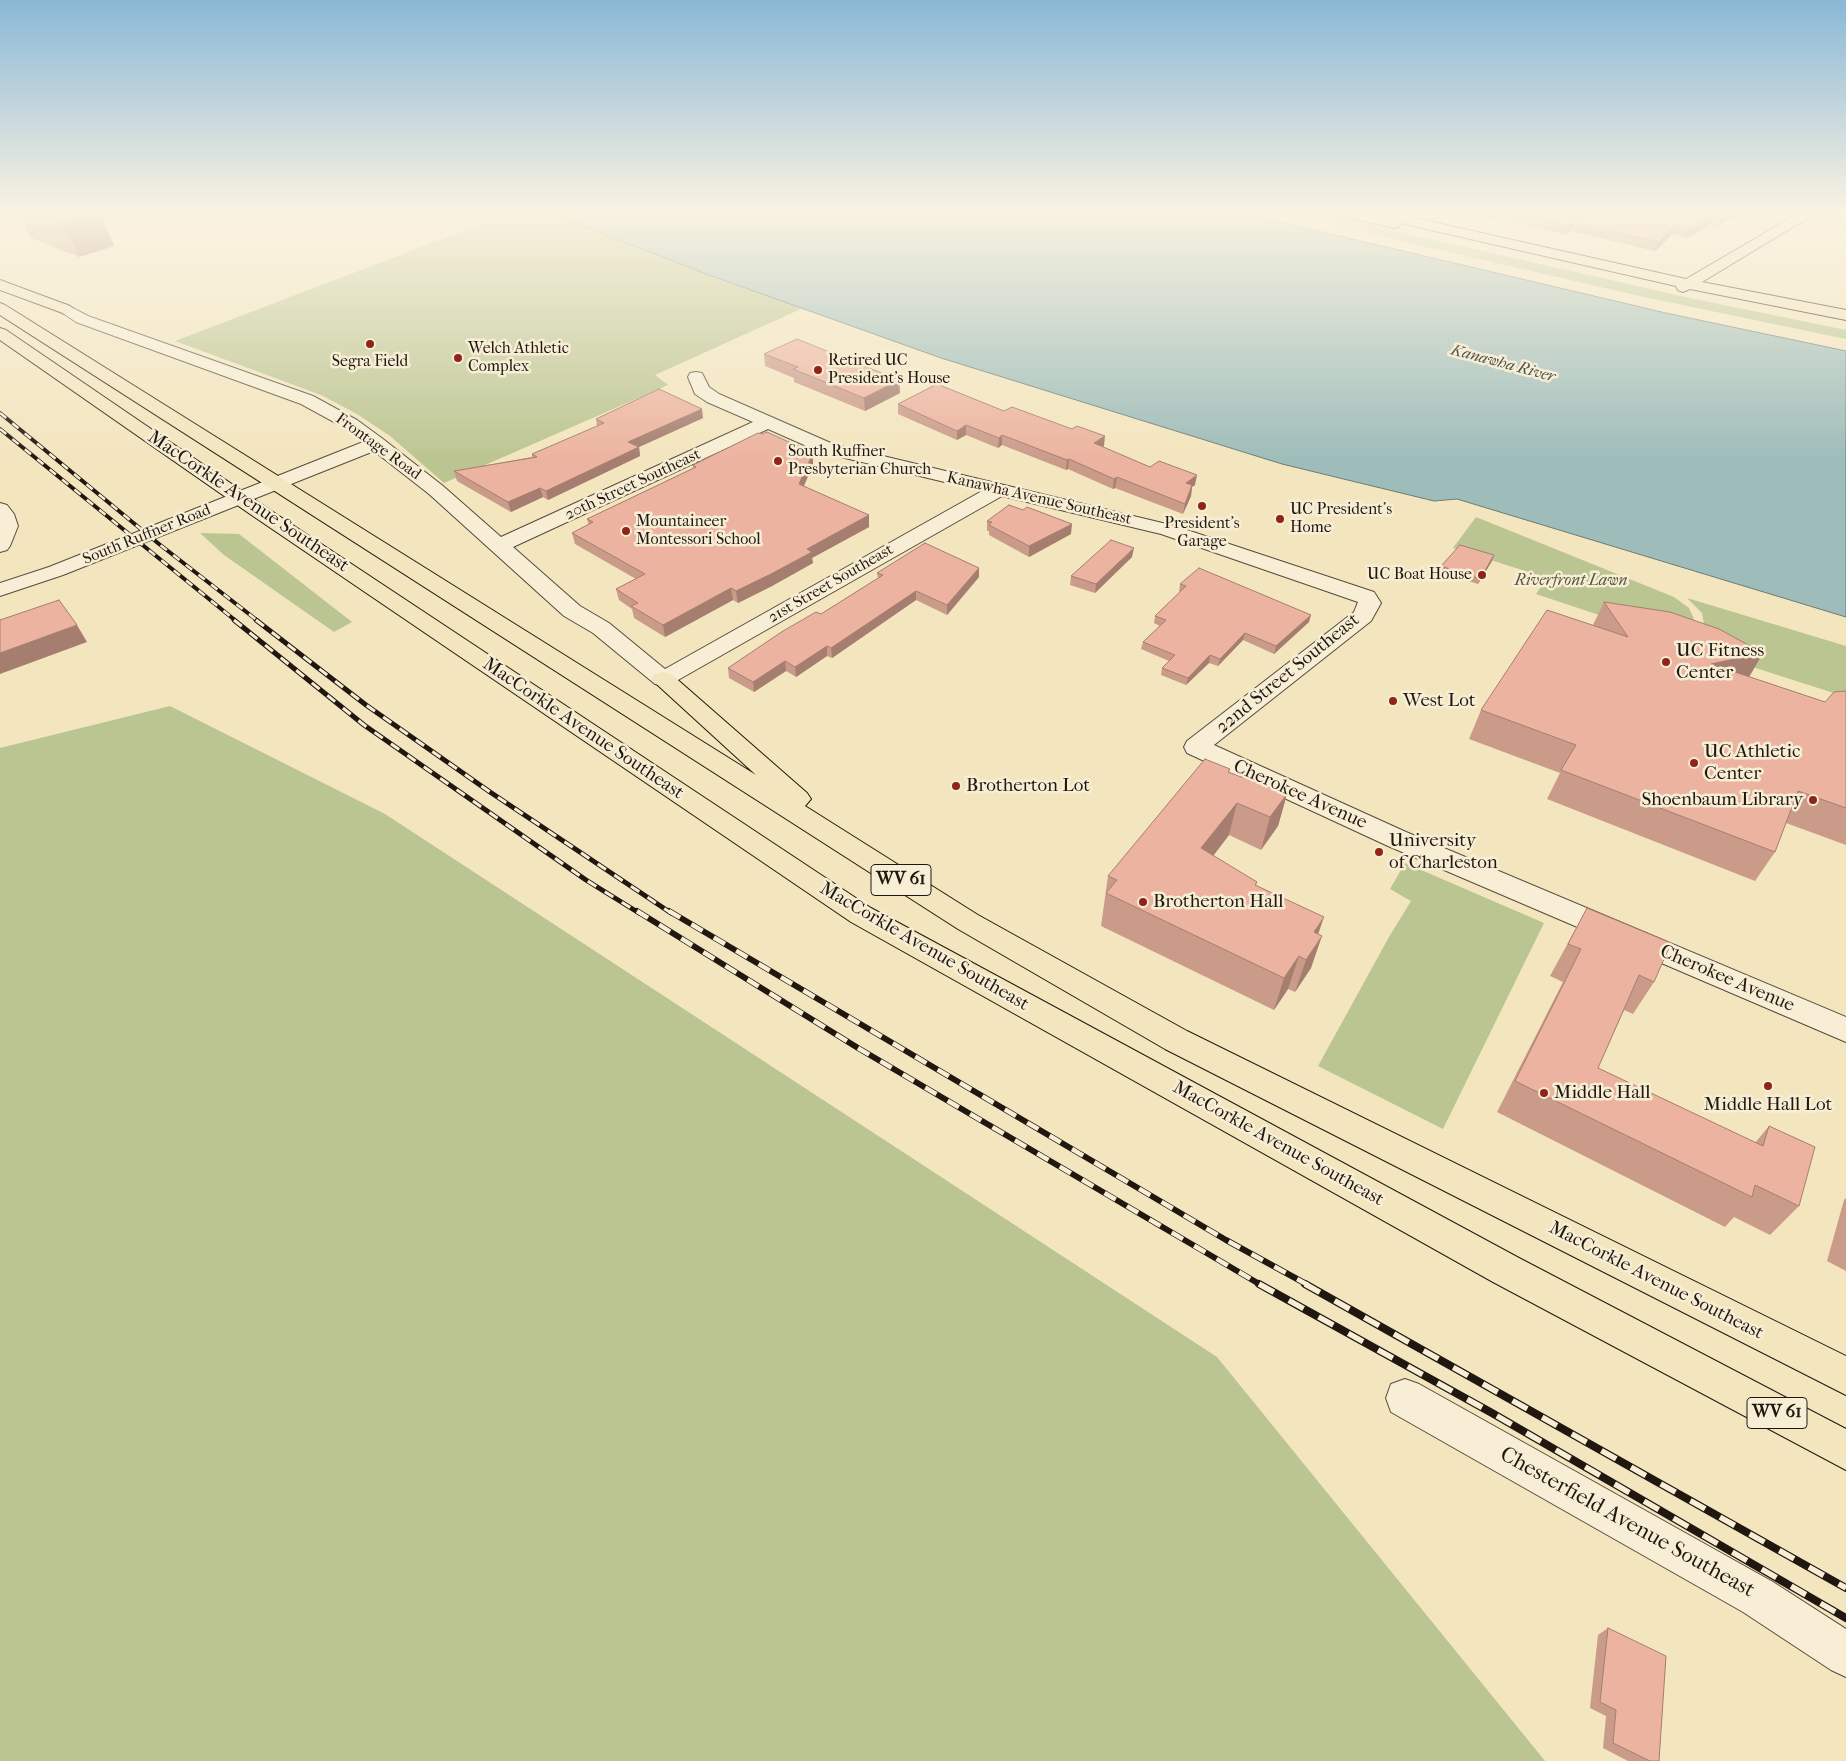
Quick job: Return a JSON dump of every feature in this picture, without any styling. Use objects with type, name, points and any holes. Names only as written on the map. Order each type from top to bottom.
[{"type":"main road","points":[[28,295],[65,309]]},
{"type":"main road","points":[[1701,295],[1779,312],[1793,312]]},
{"type":"main road","points":[[1727,295],[1846,324]]},
{"type":"main road","points":[[1738,295],[1846,316]]},
{"type":"main road","name":"MacCorkle Avenue Southeast","points":[[0,308],[968,922],[1176,1040],[1846,1376]]},
{"type":"main road","name":"MacCorkle Avenue Southeast","points":[[0,333],[240,498],[861,915],[1497,1265],[1846,1450]]},
{"type":"main road","points":[[663,679],[860,855]]},
{"type":"street","name":"Frontage Road","points":[[65,309],[82,319],[307,400],[351,424],[436,490],[572,611],[584,633],[632,670],[663,679]]},
{"type":"street","name":"Kanawha Avenue Southeast","points":[[696,377],[701,390],[713,398],[826,448],[1168,530],[1366,597]]},
{"type":"street","name":"20th Street Southeast","points":[[499,546],[767,422]]},
{"type":"street","name":"South Ruffner Road","points":[[0,590],[56,571],[377,443]]},
{"type":"street","name":"21st Street Southeast","points":[[663,679],[1000,489]]},
{"type":"street","points":[[0,509],[7,518],[8,526],[0,546]]},
{"type":"street","name":"22nd Street Southeast","points":[[1196,747],[1362,616],[1370,604],[1366,597]]},
{"type":"street","name":"Cherokee Avenue","points":[[1196,747],[1397,839],[1846,1030]]},
{"type":"street","name":"Chesterfield Avenue Southeast","points":[[1404,1398],[1758,1597],[1846,1654]]},
{"type":"green space","name":"Welch Athletic Complex","points":[[295,295],[769,295],[803,308],[655,375],[668,385],[444,483],[390,436],[357,414],[321,395],[175,341]]},
{"type":"green space","points":[[1636,295],[1678,295],[1846,330],[1846,339]]},
{"type":"green space","name":"Riverfront Lawn","points":[[1476,517],[1674,597],[1689,608],[1694,619],[1693,624],[1641,629],[1536,594],[1547,578],[1453,548]]},
{"type":"green space","points":[[200,533],[239,534],[352,622],[334,632],[224,555]]},
{"type":"green space","points":[[1687,598],[1846,646],[1846,697],[1709,653],[1702,613]]},
{"type":"green space","points":[[170,706],[385,814],[1217,1357],[1545,1761],[0,1761],[0,748]]},
{"type":"green space","points":[[1405,863],[1544,923],[1443,1129],[1318,1066],[1411,901],[1390,889]]},
{"type":"water","name":"Kanawha River","points":[[765,295],[1590,295],[1846,351],[1846,617],[1457,499],[1434,501],[1282,464],[941,358]]},
{"type":"building","points":[[797,339],[899,380],[864,398],[793,369],[798,367],[764,354]]},
{"type":"building","points":[[937,384],[1004,411],[1012,407],[1072,429],[1077,426],[1105,436],[1094,443],[1150,467],[1159,461],[1197,475],[1186,483],[1192,485],[1185,504],[1117,477],[1114,479],[1069,459],[1067,460],[1002,435],[999,438],[966,425],[957,431],[898,404]]},
{"type":"building","points":[[659,389],[702,409],[628,442],[639,447],[546,491],[540,488],[508,502],[454,471],[537,457],[532,454],[604,423],[596,419]]},
{"type":"building","points":[[767,432],[813,453],[799,484],[869,515],[807,549],[812,552],[771,574],[736,591],[731,588],[663,625],[631,606],[638,603],[616,589],[645,574],[572,533],[593,522],[587,519],[696,467],[693,465],[758,433]]},
{"type":"building","points":[[1009,505],[1023,510],[1027,507],[1072,524],[1029,546],[989,525],[992,522],[987,521]]},
{"type":"building","points":[[1111,540],[1134,548],[1096,584],[1071,576]]},
{"type":"building","points":[[925,543],[979,568],[947,605],[916,591],[831,648],[827,646],[795,667],[785,661],[753,682],[728,668],[783,631],[816,612],[821,614],[883,575],[877,573]]},
{"type":"building","points":[[1460,545],[1494,555],[1480,579],[1441,566]]},
{"type":"building","points":[[1199,568],[1311,615],[1276,646],[1245,633],[1220,659],[1210,655],[1188,678],[1162,668],[1175,655],[1143,642],[1166,620],[1155,616],[1186,586],[1180,584]]},
{"type":"building","points":[[59,600],[77,625],[0,653],[0,620]]},
{"type":"building","points":[[1604,602],[1670,612],[1719,629],[1763,653],[1711,664],[1825,702],[1834,692],[1846,691],[1846,808],[1798,791],[1775,852],[1561,770],[1576,745],[1481,710],[1547,610],[1628,637]]},
{"type":"building","points":[[1205,759],[1230,769],[1228,772],[1287,794],[1270,817],[1237,803],[1201,848],[1257,882],[1255,885],[1324,917],[1314,932],[1322,936],[1306,960],[1299,956],[1284,978],[1106,893],[1117,880],[1108,876]]},
{"type":"building","points":[[1587,908],[1671,943],[1654,982],[1639,975],[1598,1068],[1763,1146],[1769,1126],[1815,1147],[1799,1206],[1755,1185],[1752,1197],[1515,1081],[1581,949],[1568,944]]},
{"type":"building","points":[[1608,1628],[1666,1656],[1659,1761],[1650,1761],[1613,1743],[1616,1710],[1600,1702]]},
{"type":"railway","points":[[0,413],[159,544],[258,621]]},
{"type":"railway","points":[[0,429],[236,621]]},
{"type":"railway","points":[[234,620],[364,725],[586,880],[639,913]]},
{"type":"railway","points":[[256,620],[366,705],[490,792],[671,913]]},
{"type":"railway","points":[[637,911],[858,1048],[1261,1285]]},
{"type":"railway","points":[[669,911],[1226,1240],[1308,1285]]},
{"type":"railway","points":[[1259,1284],[1492,1413],[1846,1618]]},
{"type":"railway","points":[[1305,1284],[1846,1588]]},
{"type":"place","name":"Segra Field","points":[[370,344]]},
{"type":"place","name":"Welch Athletic Complex","points":[[458,358]]},
{"type":"place","name":"Retired UC President's House","points":[[818,370]]},
{"type":"place","name":"South Ruffner Presbyterian Church","points":[[778,461]]},
{"type":"place","name":"President's Garage","points":[[1202,506]]},
{"type":"place","name":"UC President’s Home","points":[[1280,519]]},
{"type":"place","name":"Mountaineer Montessori School","points":[[626,531]]},
{"type":"place","name":"UC Boat House","points":[[1482,575]]},
{"type":"place","name":"UC Fitness Center","points":[[1666,662]]},
{"type":"place","name":"West Lot","points":[[1393,701]]},
{"type":"place","name":"UC Athletic Center","points":[[1694,763]]},
{"type":"place","name":"Brotherton Lot","points":[[956,786]]},
{"type":"place","name":"Shoenbaum Library","points":[[1813,800]]},
{"type":"place","name":"University of Charleston","points":[[1379,852]]},
{"type":"place","name":"Brotherton Hall","points":[[1143,902]]},
{"type":"place","name":"Middle Hall Lot","points":[[1768,1086]]},
{"type":"place","name":"Middle Hall","points":[[1544,1093]]}]
